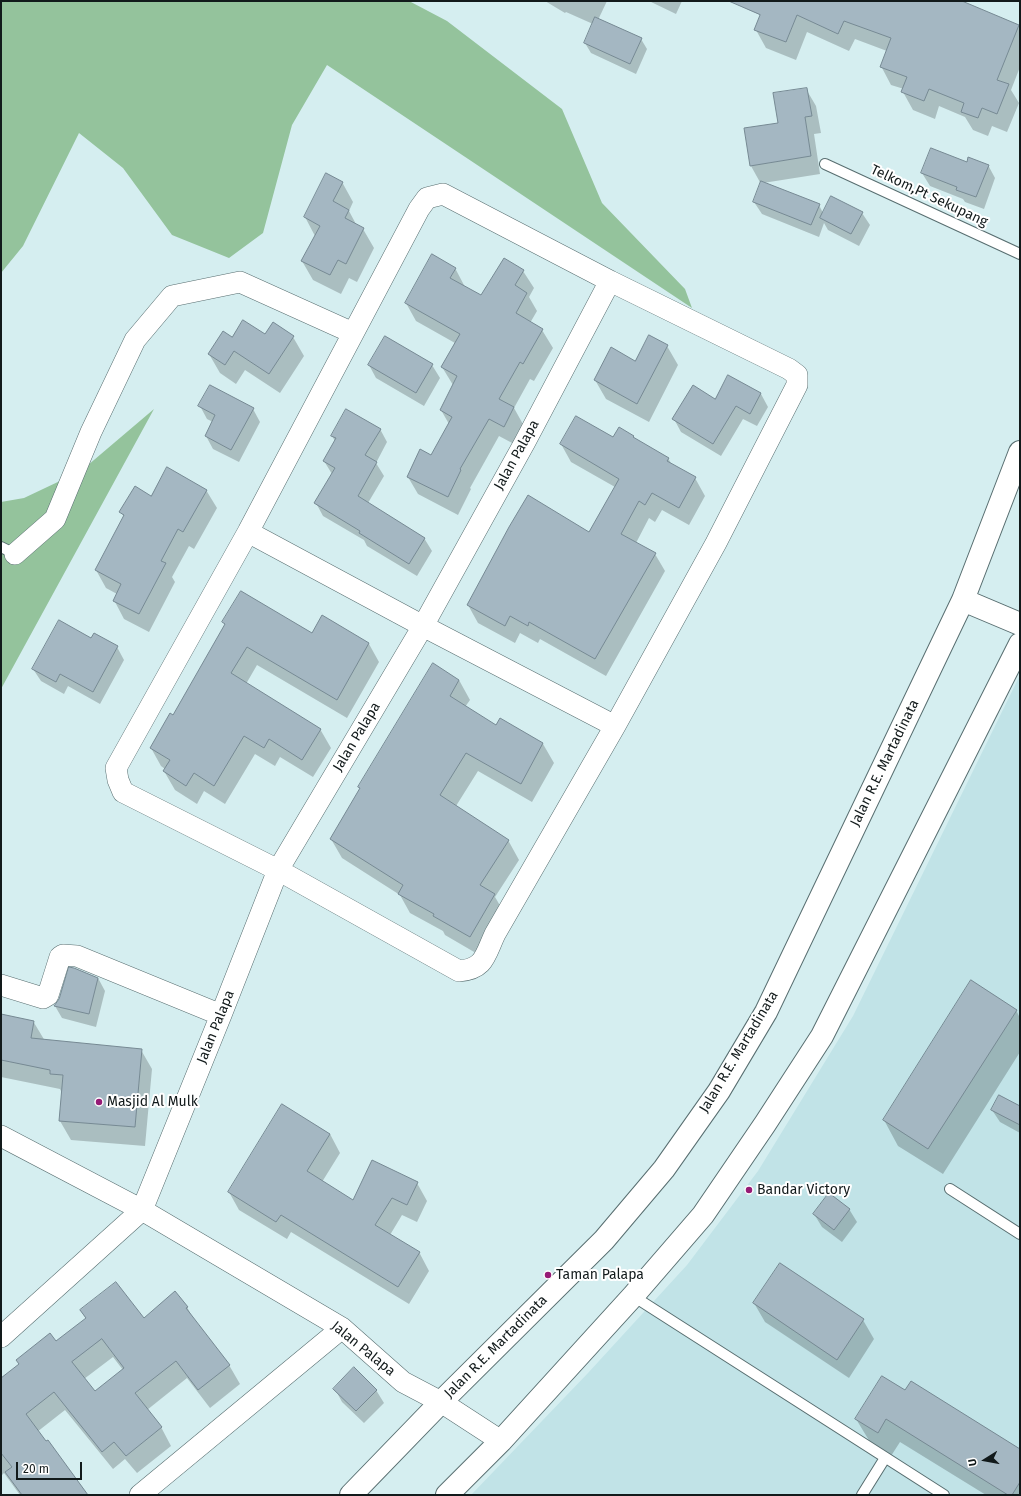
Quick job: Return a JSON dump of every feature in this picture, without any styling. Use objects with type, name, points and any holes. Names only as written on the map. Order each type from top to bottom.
[{"type":"highway","name":"Jalan R.E. Martadinata","points":[[351,1495],[440,1402],[604,1240],[664,1169],[719,1091],[766,1012],[963,600],[1020,452]]},
{"type":"highway","points":[[963,600],[1020,624]]},
{"type":"highway","points":[[447,1495],[501,1441],[633,1296],[703,1215],[765,1124],[822,1036],[1020,644]]},
{"type":"street","points":[[443,194],[610,281],[789,369],[797,375],[797,385],[716,543],[615,726],[495,934],[482,963],[470,970],[459,970],[278,870],[123,792],[118,780],[116,768],[248,532],[419,209],[427,198],[443,194]]},
{"type":"street","name":"Jalan Palapa","points":[[1,1337],[142,1210],[278,870],[423,626],[525,442],[610,281]]},
{"type":"street","points":[[8,551],[55,519],[91,432],[135,340],[172,296],[240,282],[353,333]]},
{"type":"street","points":[[248,532],[423,626],[615,726]]},
{"type":"street","points":[[1,985],[43,998],[48,995],[60,957],[63,955],[77,956],[221,1015]]},
{"type":"street","name":"Jalan Palapa","points":[[1,1136],[142,1210],[342,1328],[403,1382],[440,1402],[501,1441]]},
{"type":"street","points":[[140,1495],[342,1328]]},
{"type":"lane","name":"Telkom,Pt Sekupang","points":[[826,164],[1020,254]]},
{"type":"lane","points":[[950,1189],[1020,1234]]},
{"type":"lane","points":[[633,1296],[944,1495]]},
{"type":"lane","points":[[862,1495],[885,1458]]},
{"type":"shaded area","points":[[1020,675],[1020,1495],[471,1495],[588,1373],[687,1265],[758,1171],[853,1016]]},
{"type":"green space","points":[[1,1],[409,1],[447,21],[562,109],[602,203],[685,289],[692,308],[327,65],[292,125],[263,233],[229,258],[172,235],[123,168],[79,133],[23,246],[1,273]]},
{"type":"green space","points":[[154,409],[1,689],[1,502],[24,498],[81,471]]},
{"type":"building","points":[[729,1],[962,1],[1019,25],[997,80],[1009,84],[997,114],[982,108],[978,118],[961,112],[964,103],[929,89],[924,101],[901,92],[907,77],[880,67],[891,38],[844,21],[838,34],[797,15],[786,42],[754,30],[760,15]]},
{"type":"building","points":[[595,17],[642,38],[630,64],[584,43]]},
{"type":"building","points":[[807,88],[812,116],[805,117],[811,156],[750,166],[744,128],[778,123],[773,93]]},
{"type":"building","points":[[931,148],[967,162],[968,157],[989,165],[976,197],[956,190],[957,187],[921,173]]},
{"type":"building","points":[[326,173],[343,182],[333,201],[349,210],[345,218],[364,228],[346,264],[338,260],[330,275],[301,261],[320,226],[304,217]]},
{"type":"building","points":[[761,181],[820,204],[811,225],[753,202]]},
{"type":"building","points":[[831,196],[863,212],[851,234],[820,218]]},
{"type":"building","points":[[432,254],[456,268],[450,278],[481,295],[504,258],[524,270],[515,285],[527,293],[516,313],[543,329],[523,364],[520,362],[499,399],[514,407],[504,427],[489,419],[460,469],[461,470],[448,497],[407,477],[420,449],[431,455],[452,417],[440,410],[457,376],[441,367],[460,334],[405,303]]},
{"type":"building","points":[[243,320],[265,334],[273,322],[294,336],[269,374],[234,351],[225,365],[208,354],[223,331],[232,337]]},
{"type":"building","points":[[649,335],[668,345],[637,404],[594,380],[611,347],[635,361]]},
{"type":"building","points":[[385,336],[433,364],[416,393],[368,365]]},
{"type":"building","points":[[728,375],[761,393],[750,414],[736,406],[713,444],[672,419],[693,385],[715,399]]},
{"type":"building","points":[[210,385],[254,408],[231,450],[205,436],[215,415],[198,406]]},
{"type":"building","points":[[346,409],[381,429],[365,455],[377,462],[358,496],[425,538],[409,564],[359,533],[360,531],[314,503],[335,468],[323,461],[336,438],[331,436]]},
{"type":"building","points":[[576,416],[613,437],[619,427],[669,458],[667,461],[696,477],[679,508],[652,493],[645,505],[639,501],[621,534],[656,553],[595,659],[529,622],[528,626],[510,616],[505,626],[467,605],[528,495],[589,532],[619,479],[560,444]]},
{"type":"building","points":[[167,467],[207,490],[183,532],[178,529],[161,561],[166,563],[139,614],[113,601],[121,584],[95,570],[124,515],[119,512],[135,486],[151,496]]},
{"type":"building","points":[[241,591],[312,633],[322,615],[369,643],[337,700],[247,647],[231,673],[321,729],[302,760],[269,739],[264,748],[244,736],[214,786],[194,773],[186,786],[163,771],[170,760],[150,748],[170,713],[173,715],[225,624],[222,622]]},
{"type":"building","points":[[59,620],[91,638],[94,633],[118,646],[93,692],[60,674],[56,682],[32,669]]},
{"type":"building","points":[[433,663],[459,680],[450,696],[496,725],[500,718],[543,743],[521,784],[466,753],[440,795],[509,840],[480,885],[495,894],[470,937],[433,916],[434,914],[398,894],[403,885],[330,839],[360,788],[358,787]]},
{"type":"building","points":[[69,967],[98,978],[89,1014],[54,1006],[59,999]]},
{"type":"building","points":[[971,980],[1017,1010],[928,1149],[883,1120]]},
{"type":"building","points":[[1,1014],[34,1021],[31,1038],[142,1049],[135,1127],[59,1121],[63,1075],[50,1074],[50,1070],[1,1060]]},
{"type":"building","points":[[999,1095],[1020,1106],[1020,1125],[991,1110]]},
{"type":"building","points":[[282,1104],[330,1134],[307,1171],[353,1200],[372,1160],[418,1182],[407,1205],[392,1198],[375,1225],[420,1252],[398,1287],[281,1215],[276,1222],[228,1192]]},
{"type":"building","points":[[829,1193],[850,1209],[834,1230],[813,1214]]},
{"type":"building","points":[[780,1263],[864,1319],[837,1360],[753,1303]]},
{"type":"building","points":[[116,1282],[144,1318],[175,1291],[188,1307],[186,1308],[230,1365],[198,1390],[176,1361],[135,1393],[162,1427],[126,1456],[114,1442],[102,1452],[54,1392],[26,1414],[46,1441],[48,1440],[88,1495],[22,1495],[5,1472],[12,1467],[1,1453],[1,1378],[19,1364],[16,1360],[50,1333],[56,1341],[86,1318],[80,1310]],"holes":[[[102,1339],[124,1368],[95,1391],[72,1362]]]},
{"type":"building","points":[[354,1367],[377,1390],[356,1411],[333,1389]]},
{"type":"building","points":[[882,1376],[905,1390],[911,1381],[1020,1449],[1020,1482],[1012,1495],[1008,1495],[886,1419],[878,1433],[855,1419]]},
{"type":"place","name":"Masjid Al Mulk","points":[[99,1102]]},
{"type":"place","name":"Bandar Victory","points":[[749,1190]]},
{"type":"place","name":"Taman Palapa","points":[[548,1275]]}]
